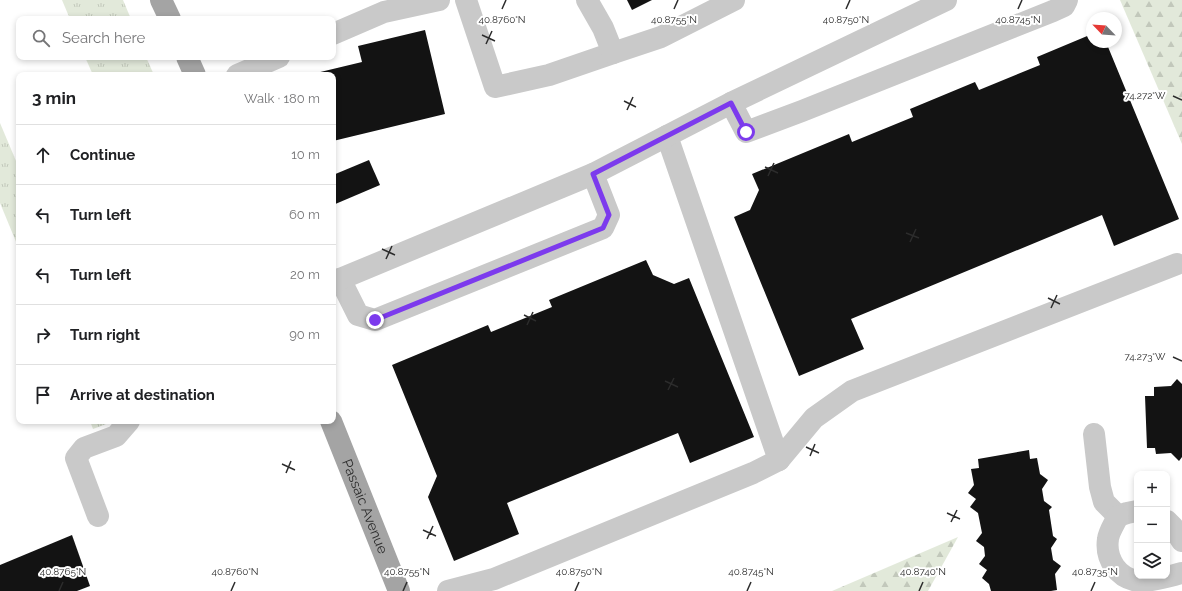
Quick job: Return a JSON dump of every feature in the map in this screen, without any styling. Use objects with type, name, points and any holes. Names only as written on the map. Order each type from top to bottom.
[{"type":"main road","points":[[161,0],[169,16]]},
{"type":"main road","points":[[188,60],[194,72]]},
{"type":"main road","name":"Passaic Avenue","points":[[332,424],[399,591]]},
{"type":"street","points":[[336,33],[384,12],[439,0]]},
{"type":"street","points":[[466,0],[495,87],[549,75],[613,52],[661,37],[734,0]]},
{"type":"street","points":[[587,0],[603,28],[613,52]]},
{"type":"street","points":[[593,174],[609,215],[603,228],[375,320],[358,315],[337,281],[593,174],[731,103],[946,0]]},
{"type":"street","points":[[731,103],[746,132],[1053,11],[1064,6],[1067,0]]},
{"type":"street","points":[[244,72],[272,60]]},
{"type":"street","points":[[666,136],[779,460]]},
{"type":"street","points":[[448,591],[494,579],[753,473],[779,460],[814,418],[852,391],[1177,264]]},
{"type":"street","points":[[98,516],[76,458],[84,448],[116,436],[126,424]]},
{"type":"street","points":[[1094,434],[1100,487],[1104,502],[1127,514],[1108,537],[1108,555],[1112,563],[1124,576],[1140,581],[1149,581],[1182,574]]},
{"type":"street","points":[[1170,524],[1182,541]]},
{"type":"green space","points":[[62,0],[123,0],[130,16],[69,16]]},
{"type":"green space","points":[[1120,0],[1182,0],[1182,144]]},
{"type":"green space","points":[[86,60],[147,60],[153,72],[92,72]]},
{"type":"green space","points":[[0,123],[16,161],[16,242],[0,203]]},
{"type":"green space","points":[[91,424],[106,424],[93,429]]},
{"type":"green space","points":[[958,537],[928,591],[832,591]]},
{"type":"building","points":[[627,0],[652,0],[632,10]]},
{"type":"building","points":[[425,30],[445,114],[336,140],[336,72],[320,72],[362,62],[358,46]]},
{"type":"building","points":[[1086,37],[1086,48],[1108,48],[1179,219],[1114,246],[1102,215],[851,319],[864,349],[799,376],[734,217],[750,210],[759,190],[752,174],[849,134],[852,142],[913,117],[910,109],[975,82],[979,90],[1040,65],[1037,57]]},
{"type":"building","points":[[369,160],[380,185],[336,204],[336,174]]},
{"type":"building","points":[[646,260],[653,275],[674,284],[689,278],[754,437],[690,463],[678,433],[507,503],[519,534],[454,561],[428,497],[437,476],[392,365],[488,325],[491,332],[552,307],[549,300]]},
{"type":"building","points":[[1177,379],[1182,384],[1182,457],[1179,461],[1171,453],[1156,454],[1155,448],[1147,448],[1145,396],[1154,396],[1154,387],[1171,386]]},
{"type":"building","points":[[1029,450],[1030,459],[1037,458],[1040,474],[1048,480],[1042,489],[1044,501],[1052,507],[1049,510],[1053,536],[1057,539],[1051,548],[1053,560],[1061,566],[1055,574],[1057,590],[991,591],[989,584],[982,578],[987,570],[979,564],[985,556],[984,547],[976,541],[982,533],[978,513],[970,507],[976,499],[968,493],[974,485],[971,469],[979,468],[978,459]]},
{"type":"building","points":[[72,535],[90,586],[77,591],[0,591],[0,565]]},
{"type":"route","points":[[375,320],[603,228],[609,215],[593,174],[731,103],[746,132]]}]
